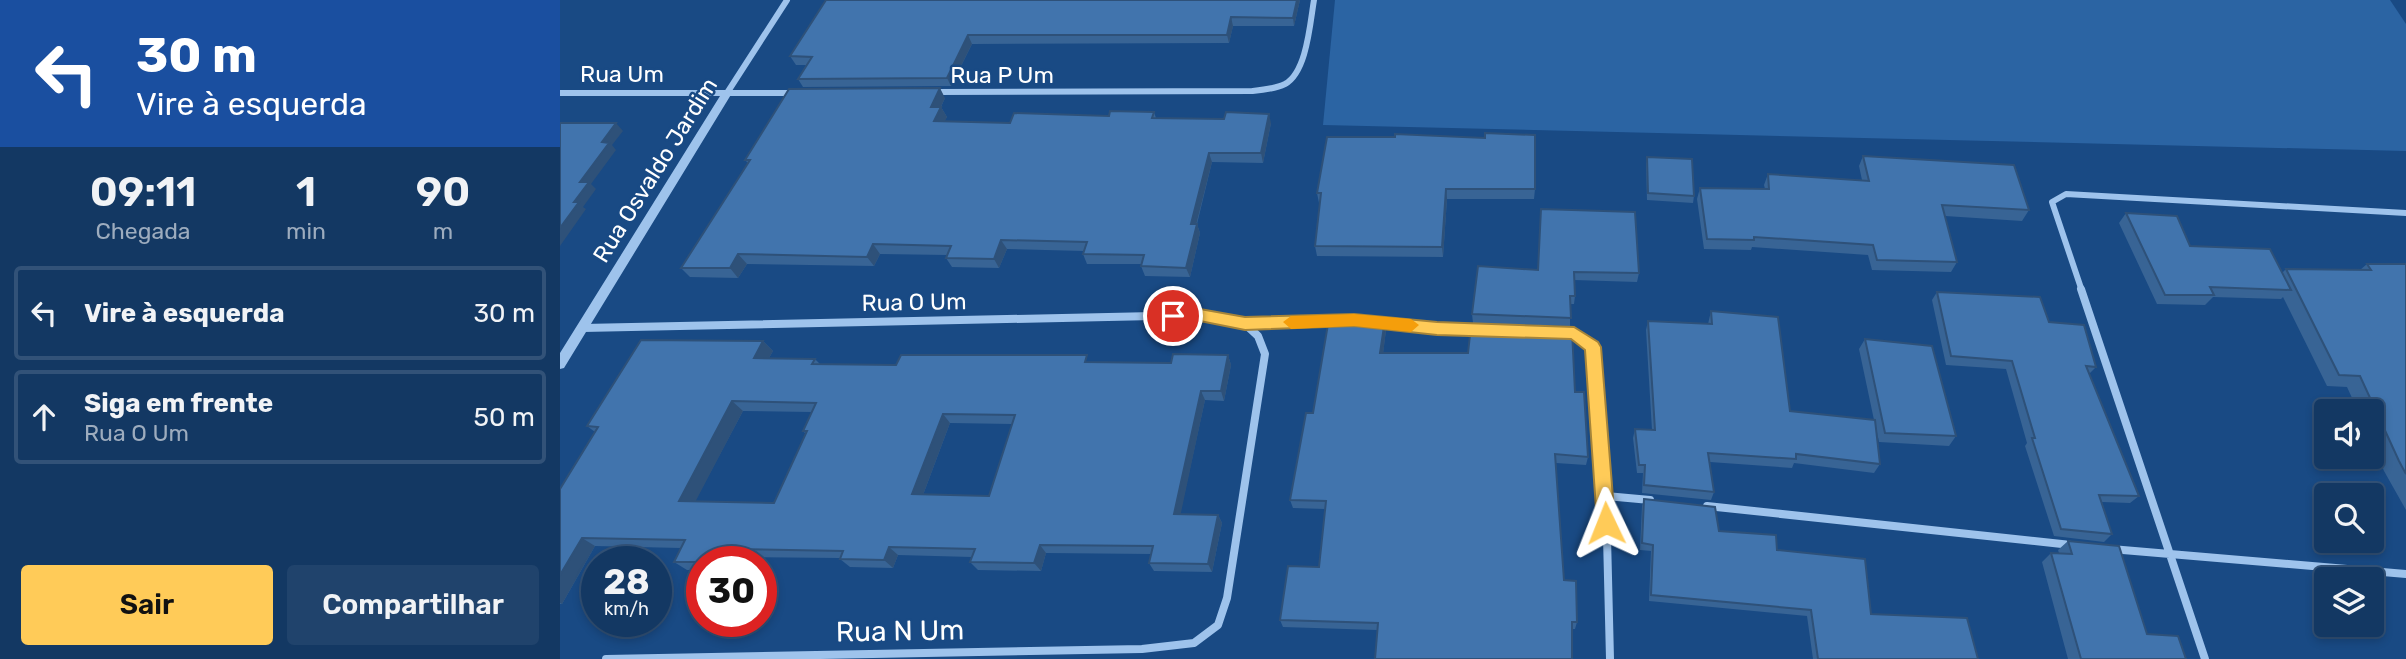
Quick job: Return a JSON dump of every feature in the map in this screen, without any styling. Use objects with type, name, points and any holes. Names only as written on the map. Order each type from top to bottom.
[{"type":"street","name":"Rua Osvaldo Jardim","points":[[560,364],[787,0]]},
{"type":"street","name":"Rua P Um","points":[[920,92],[1252,91],[1276,88],[1291,81],[1300,68],[1314,0]]},
{"type":"street","name":"Rua Um","points":[[560,93],[727,93]]},
{"type":"street","points":[[727,93],[810,93]]},
{"type":"street","points":[[2205,659],[2052,202],[2066,194],[2406,213]]},
{"type":"street","name":"Rua O Um","points":[[583,328],[1200,315],[1245,324],[1341,320]]},
{"type":"street","points":[[1368,321],[1492,330]]},
{"type":"street","name":"Rua N Um","points":[[606,659],[1142,649],[1194,643],[1218,625],[1227,598],[1265,354],[1258,336],[1245,324]]},
{"type":"street","points":[[1561,333],[1574,333],[1593,347],[1606,496],[1610,659]]},
{"type":"street","points":[[1606,496],[1661,502]]},
{"type":"street","points":[[1702,506],[2086,547]]},
{"type":"street","points":[[2100,548],[2406,574]]},
{"type":"shaded area","points":[[1335,0],[2390,0],[2406,24],[2406,151],[1323,125]]},
{"type":"building","points":[[826,0],[1297,0],[1293,18],[1231,17],[1227,35],[968,35],[947,78],[798,79],[812,57],[790,56]]},
{"type":"building","points":[[940,88],[931,107],[941,107],[934,121],[1010,123],[1014,113],[1109,116],[1110,111],[1154,112],[1152,118],[1224,119],[1226,112],[1269,114],[1261,153],[1209,153],[1191,224],[1197,224],[1186,268],[1141,266],[1144,255],[1083,254],[1087,242],[1001,240],[994,259],[946,258],[951,246],[873,244],[867,257],[738,254],[730,268],[681,268],[750,160],[745,160],[789,89]]},
{"type":"building","points":[[560,123],[616,123],[602,142],[609,143],[580,182],[589,182],[574,202],[579,202],[560,228]]},
{"type":"building","points":[[1485,133],[1535,135],[1535,189],[1446,189],[1442,247],[1315,246],[1321,193],[1317,193],[1327,137],[1395,137],[1395,134],[1485,138]]},
{"type":"building","points":[[1863,156],[2014,165],[2029,210],[1942,205],[1957,262],[1877,260],[1873,245],[1754,237],[1754,240],[1707,239],[1700,188],[1769,189],[1768,174],[1869,181]]},
{"type":"building","points":[[1647,157],[1692,159],[1694,196],[1648,193]]},
{"type":"building","points":[[1541,209],[1635,212],[1639,273],[1574,272],[1575,296],[1570,296],[1571,318],[1472,314],[1478,266],[1538,270]]},
{"type":"building","points":[[2126,213],[2177,216],[2190,246],[2270,249],[2291,290],[2210,287],[2214,295],[2165,295]]},
{"type":"building","points":[[2367,264],[2406,264],[2406,474],[2384,428],[2384,399],[2371,399],[2360,376],[2339,375],[2286,269],[2371,270]]},
{"type":"building","points":[[1937,292],[2040,297],[2049,322],[2084,325],[2096,367],[2086,366],[2139,496],[2099,495],[2112,534],[2061,529],[2032,438],[2035,438],[2012,361],[1951,356]]},
{"type":"building","points":[[1711,311],[1778,317],[1790,411],[1875,420],[1880,464],[1796,454],[1796,459],[1708,453],[1714,492],[1644,485],[1645,465],[1639,465],[1635,429],[1655,430],[1648,321],[1712,324]]},
{"type":"building","points":[[1329,318],[1385,320],[1380,353],[1468,353],[1471,326],[1572,330],[1575,392],[1584,392],[1588,457],[1555,454],[1564,580],[1576,581],[1577,622],[1572,622],[1572,659],[1375,659],[1378,623],[1280,620],[1288,566],[1319,567],[1326,501],[1290,500],[1306,413],[1313,413]]},
{"type":"building","points":[[1865,339],[1932,346],[1956,436],[1885,433]]},
{"type":"building","points":[[641,340],[763,341],[754,358],[815,359],[812,364],[896,365],[901,355],[1087,355],[1085,362],[1171,363],[1173,354],[1228,355],[1221,391],[1201,391],[1174,514],[1218,515],[1208,564],[1149,563],[1153,546],[1040,545],[1034,563],[970,562],[975,549],[889,547],[884,560],[840,559],[843,551],[777,550],[777,546],[686,546],[686,562],[674,562],[685,540],[582,538],[560,575],[560,489],[598,427],[587,426]],"holes":[[[732,401],[816,403],[803,431],[807,431],[774,503],[679,501]],[[943,414],[1015,415],[989,496],[912,494]]]},
{"type":"building","points":[[1644,499],[1715,507],[1719,531],[1776,535],[1777,550],[1865,559],[1871,614],[1967,618],[1978,659],[1818,659],[1811,610],[1651,595],[1653,545],[1642,543]]},
{"type":"building","points":[[2068,541],[2119,546],[2147,634],[2178,636],[2186,659],[2081,659],[2051,553],[2072,554]]},
{"type":"slow traffic","points":[[1291,322],[1354,320],[1411,325]]},
{"type":"route","points":[[1173,316],[1200,315],[1245,324],[1354,320],[1437,328],[1574,333],[1593,347],[1606,523]]}]
